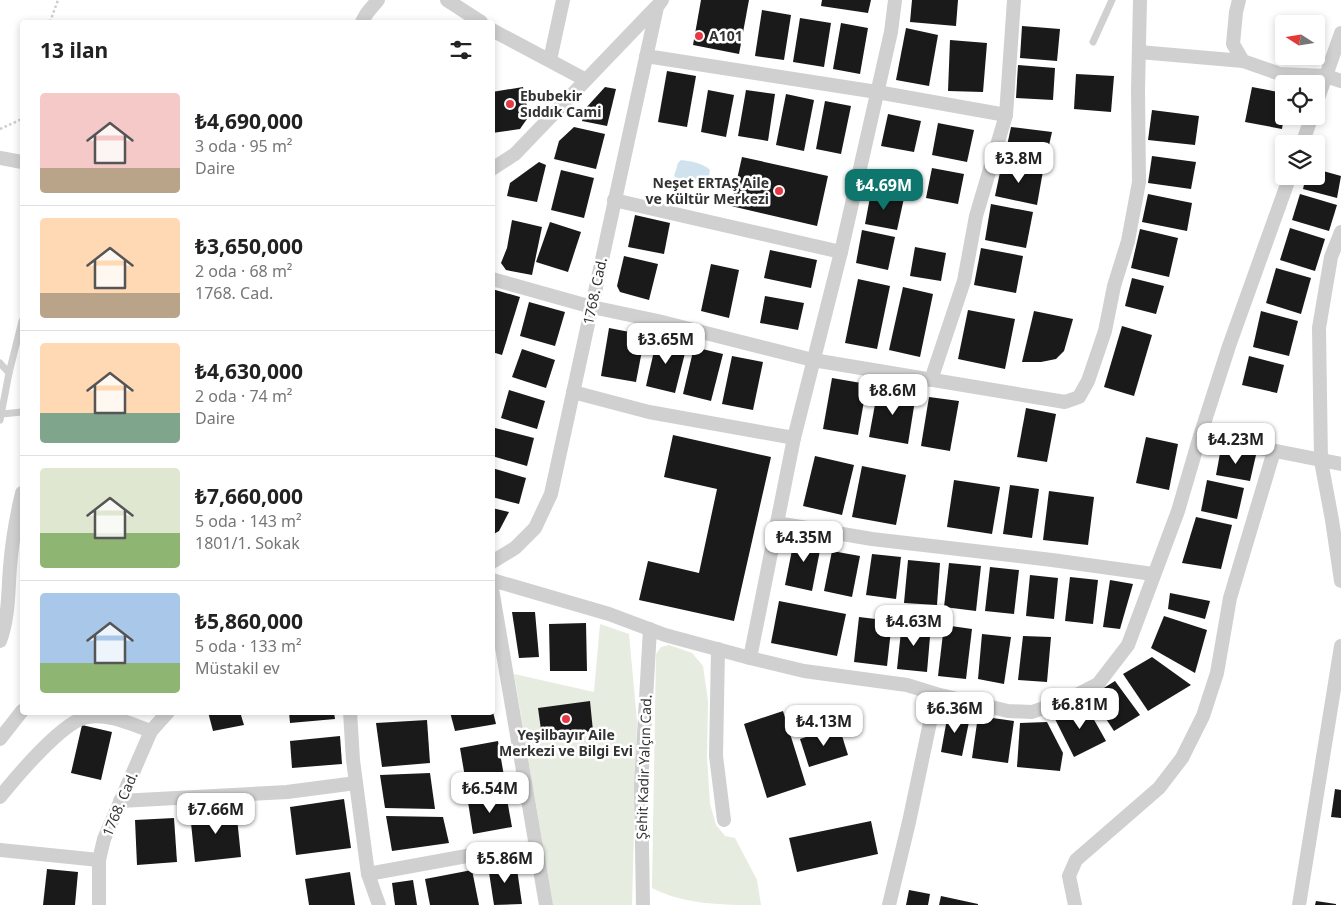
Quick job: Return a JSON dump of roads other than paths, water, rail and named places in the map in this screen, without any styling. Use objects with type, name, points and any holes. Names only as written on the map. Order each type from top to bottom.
[{"type":"street","points":[[363,20],[378,0]]},
{"type":"street","points":[[550,60],[563,0]]},
{"type":"street","points":[[750,658],[794,438],[841,252],[891,32],[895,0]]},
{"type":"street","points":[[931,380],[964,281],[976,216],[1006,115],[1014,0]]},
{"type":"street","points":[[495,280],[592,307],[813,360],[1065,402],[1079,397],[1088,381],[1106,331],[1114,286],[1128,241],[1139,182],[1140,0]]},
{"type":"street","points":[[1239,0],[1236,12],[1234,44],[1243,61]]},
{"type":"street","points":[[449,1],[478,20]]},
{"type":"street","points":[[495,167],[515,154],[659,3]]},
{"type":"street","name":"1768. Cad.","points":[[495,560],[515,548],[535,528],[551,494],[614,200],[659,3]]},
{"type":"street","points":[[495,32],[586,80]]},
{"type":"street","points":[[1326,76],[1341,33]]},
{"type":"street","points":[[1139,52],[1243,61],[1280,74],[1326,76],[1341,81]]},
{"type":"street","points":[[646,56],[877,92],[1006,115]]},
{"type":"street","points":[[0,158],[20,162]]},
{"type":"street","points":[[495,581],[591,608],[718,650],[804,671],[907,685],[1008,711],[1032,712],[1067,700],[1098,684],[1128,645],[1178,511],[1229,346],[1287,185]]},
{"type":"street","points":[[614,200],[841,252]]},
{"type":"street","points":[[1341,232],[1331,257],[1320,328],[1320,461],[1332,520],[1341,581]]},
{"type":"street","points":[[573,392],[650,412],[794,438]]},
{"type":"street","points":[[1200,436],[1341,464]]},
{"type":"street","points":[[1075,905],[1069,876],[1076,860],[1159,788],[1182,758],[1203,716],[1216,673],[1230,598],[1274,451]]},
{"type":"street","points":[[0,641],[5,628],[10,565],[20,502]]},
{"type":"street","points":[[777,523],[872,539],[1154,574]]},
{"type":"street","points":[[495,607],[546,905]]},
{"type":"street","name":"Şehit Kadir Yalçın Cad.","points":[[643,904],[641,787],[650,629]]},
{"type":"street","points":[[1299,905],[1341,646]]},
{"type":"street","points":[[718,650],[716,756],[724,820]]},
{"type":"street","points":[[889,905],[936,694]]},
{"type":"street","points":[[0,739],[20,714]]},
{"type":"street","name":"1768. Cad.","points":[[99,905],[99,860],[104,838],[151,731],[165,715]]},
{"type":"street","points":[[350,715],[356,783],[368,874],[379,905]]},
{"type":"street","points":[[0,797],[68,726],[86,717],[112,718],[151,731]]},
{"type":"street","points":[[120,801],[287,792],[356,783]]},
{"type":"street","points":[[368,874],[483,853],[536,848]]},
{"type":"street","points":[[0,850],[99,860]]},
{"type":"street","points":[[643,904],[657,905]]},
{"type":"lane","points":[[1093,42],[1112,0]]},
{"type":"lane","points":[[20,329],[1,417],[20,412]]},
{"type":"lane","points":[[0,362],[9,373]]},
{"type":"water","points":[[681,160],[696,163],[710,170],[708,181],[703,184],[679,179],[674,176],[678,163]]},
{"type":"place","name":"A101","points":[[699,36]]},
{"type":"place","name":"Ebubekir Sıddık Cami","points":[[510,104]]},
{"type":"place","name":"Neşet ERTAŞ Aile ve Kültür Merkezi","points":[[779,191]]},
{"type":"place","name":"Yeşilbayır Aile Merkezi ve Bilgi Evi","points":[[566,719]]}]
